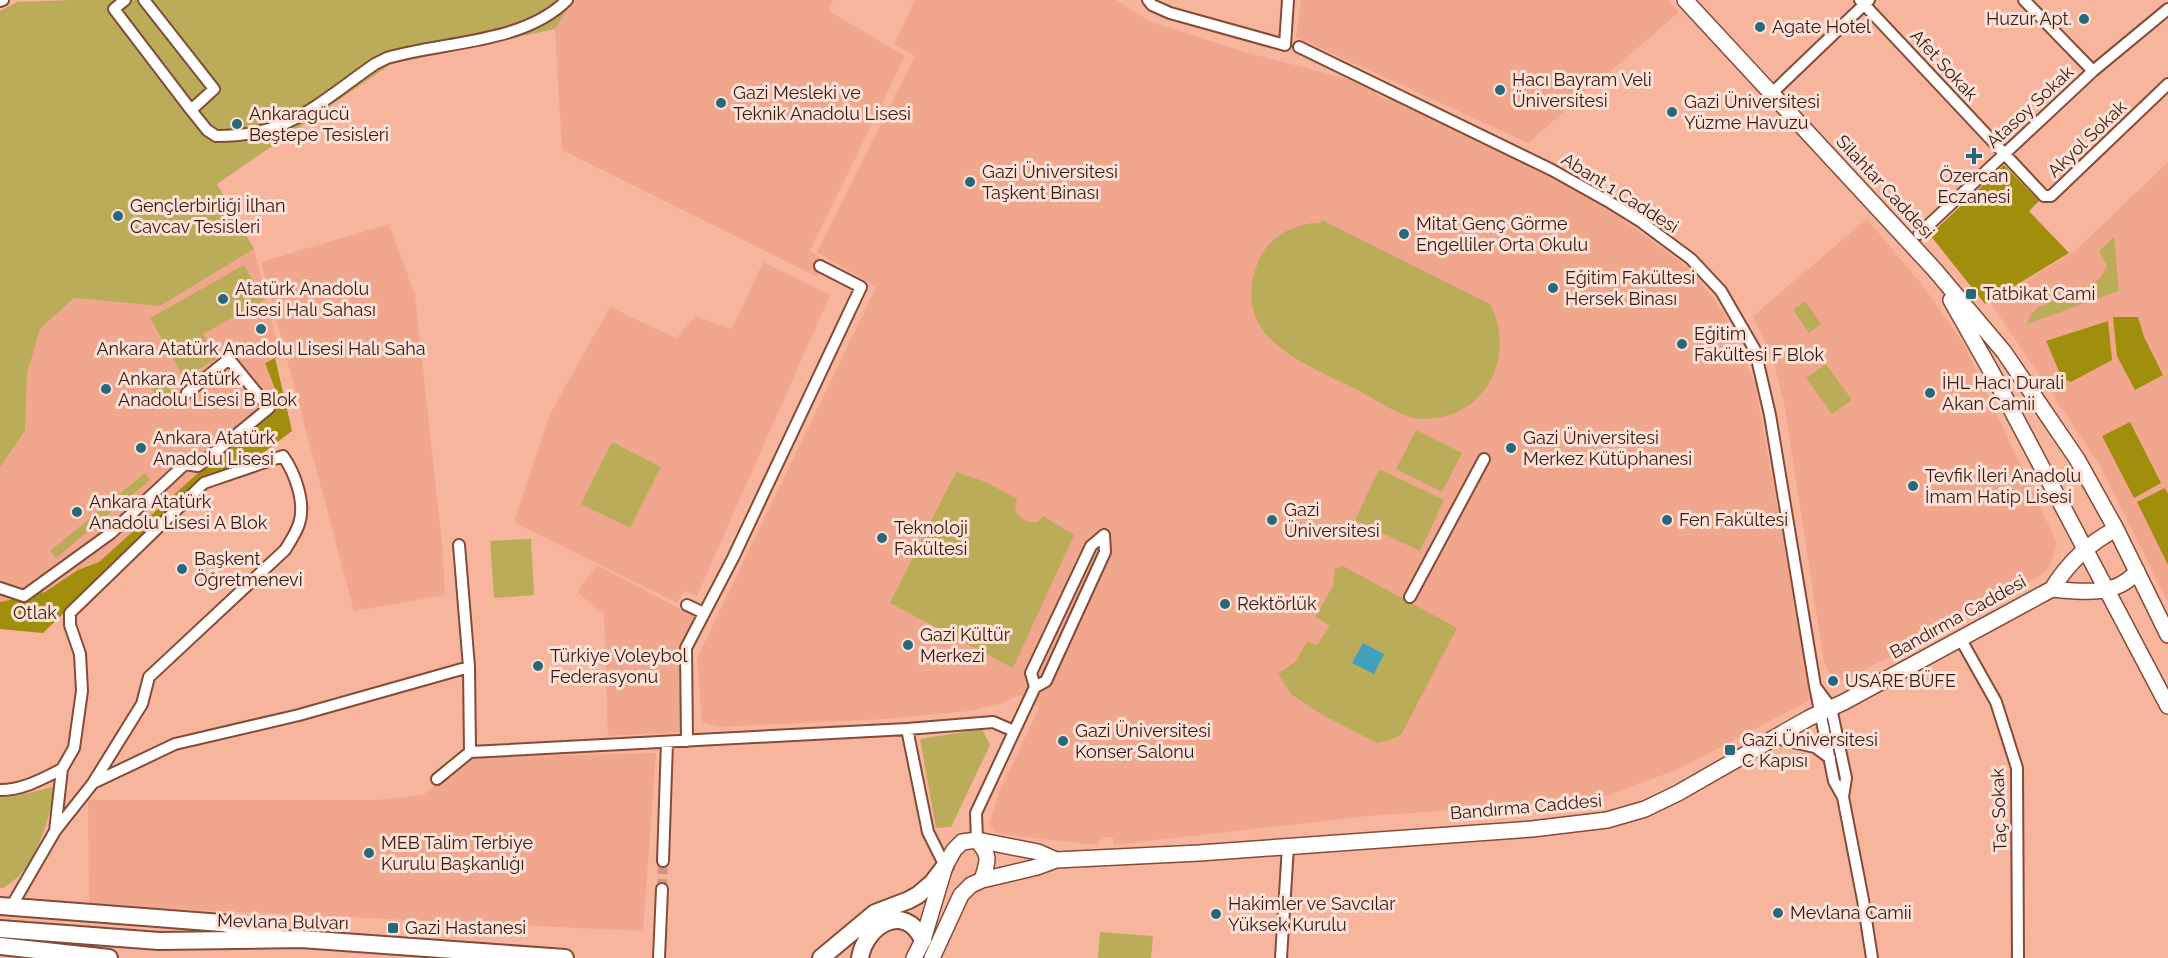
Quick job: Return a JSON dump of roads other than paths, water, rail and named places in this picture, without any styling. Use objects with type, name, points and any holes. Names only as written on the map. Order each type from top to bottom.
[{"type":"highway","points":[[821,958],[875,913],[918,895],[932,883],[945,866]]},
{"type":"highway","points":[[5,907],[222,923],[301,939]]},
{"type":"highway","points":[[860,958],[865,940],[874,931],[892,920],[912,923],[923,940]]},
{"type":"highway","name":"Mevlana Bulvarı","points":[[0,930],[159,941],[301,939],[565,958]]},
{"type":"highway","points":[[0,946],[109,958]]},
{"type":"main road","name":"Silahtar Caddesi","points":[[1685,0],[1934,269],[2004,352],[2077,459],[2116,529]]},
{"type":"main road","name":"Silahtar Caddesi","points":[[1934,269],[1991,371],[2168,706]]},
{"type":"main road","name":"Bandırma Caddesi","points":[[2052,589],[2065,568],[2084,550],[2116,529]]},
{"type":"main road","points":[[2116,529],[2168,635]]},
{"type":"main road","name":"Bandırma Caddesi","points":[[982,880],[1037,867],[1056,860],[1200,853],[1532,829],[1607,820],[1645,809],[1678,793],[1775,738],[2052,589],[2106,591],[2131,579],[2137,571]]},
{"type":"main road","name":"Bandırma Caddesi","points":[[977,840],[1038,852],[1056,860]]},
{"type":"main road","points":[[914,958],[923,940],[945,866],[954,850],[962,842],[977,840],[986,850],[988,859],[982,880],[971,885],[961,895],[932,958]]},
{"type":"street","points":[[125,0],[114,9],[207,130],[216,136],[280,126],[296,118],[387,58],[506,33],[539,21],[555,12],[567,0]]},
{"type":"street","points":[[144,0],[214,89],[191,110]]},
{"type":"street","points":[[1148,0],[1152,5],[1170,13],[1285,45],[1288,0]]},
{"type":"street","points":[[2024,0],[2093,71]]},
{"type":"street","points":[[1771,93],[1865,2]]},
{"type":"street","name":"Afet Sokak","points":[[1865,2],[2004,153]]},
{"type":"street","name":"Atasoy Sokak","points":[[1919,234],[2093,71],[2168,9]]},
{"type":"street","name":"Abant 1 Caddesi","points":[[1299,47],[1552,170],[1611,203],[1640,221],[1691,259],[1721,291],[1755,350],[1768,404],[1815,686],[1846,778],[1843,797]]},
{"type":"street","name":"Akyol Sokak","points":[[2004,153],[2037,191],[2044,196],[2052,196],[2168,84]]},
{"type":"street","points":[[687,741],[686,648],[733,558],[861,287],[820,266]]},
{"type":"street","points":[[0,588],[24,596],[111,533],[185,464],[198,466],[268,408],[228,359],[187,393]]},
{"type":"street","points":[[5,907],[55,831],[93,783],[142,704],[149,677],[285,550],[300,523],[301,500],[290,466],[283,456],[204,483],[70,613],[70,625],[80,654],[82,691],[74,748],[63,769],[55,831]]},
{"type":"street","points":[[1410,597],[1484,459]]},
{"type":"street","points":[[977,840],[976,813],[1035,687],[1046,681],[1105,552],[1104,535],[1090,546],[1031,673],[1035,687]]},
{"type":"street","points":[[459,545],[469,667],[470,752]]},
{"type":"street","points":[[687,605],[704,613]]},
{"type":"street","name":"Taç Sokak","points":[[1960,638],[1996,702],[2016,768],[2018,958]]},
{"type":"street","points":[[93,783],[175,744],[299,715],[469,667]]},
{"type":"street","name":"Abant 1 Caddesi","points":[[1825,711],[1834,781],[1843,797],[1872,958]]},
{"type":"street","points":[[437,778],[470,752],[907,729],[993,722],[1014,731]]},
{"type":"street","points":[[907,729],[928,832],[945,866]]},
{"type":"street","points":[[1775,738],[1815,747],[1830,758]]},
{"type":"street","points":[[663,861],[668,742]]},
{"type":"street","points":[[0,790],[11,790],[36,783],[63,769]]},
{"type":"street","points":[[1281,958],[1288,846]]},
{"type":"street","points":[[659,958],[662,889]]},
{"type":"water","points":[[1363,643],[1384,654],[1374,674],[1352,663]]},
{"type":"tunnel","points":[[662,889],[663,861]]},
{"type":"place","name":"Huzur Apt.","points":[[2084,19]]},
{"type":"place","name":"Agate Hotel","points":[[1760,27]]},
{"type":"place","name":"Hacı Bayram Veli Üniversitesi","points":[[1500,90]]},
{"type":"place","name":"Gazi Mesleki ve Teknik Anadolu Lisesi","points":[[721,103]]},
{"type":"place","name":"Gazi Üniversitesi Yüzme Havuzu","points":[[1672,112]]},
{"type":"place","name":"Ankaragücü Beştepe Tesisleri","points":[[237,124]]},
{"type":"place","name":"Özercan Eczanesi","points":[[1974,156]]},
{"type":"place","name":"Gazi Üniversitesi Taşkent Binası","points":[[970,182]]},
{"type":"place","name":"Gençlerbirliği İlhan Cavcav Tesisleri","points":[[118,216]]},
{"type":"place","name":"Mitat Genç Görme Engelliler Orta Okulu","points":[[1404,234]]},
{"type":"place","name":"Eğitim Fakültesi Hersek Binası","points":[[1553,288]]},
{"type":"place","name":"Tatbikat Cami","points":[[1971,294]]},
{"type":"place","name":"Atatürk Anadolu Lisesi Halı Sahası","points":[[223,299]]},
{"type":"place","name":"Ankara Atatürk Anadolu Lisesi Halı Saha","points":[[261,329]]},
{"type":"place","name":"Eğitim Fakültesi F Blok","points":[[1682,344]]},
{"type":"place","name":"Ankara Atatürk Anadolu Lisesi B Blok","points":[[106,389]]},
{"type":"place","name":"İHL Hacı Durali Akan Camii","points":[[1930,393]]},
{"type":"place","name":"Ankara Atatürk Anadolu Lisesi","points":[[141,448]]},
{"type":"place","name":"Gazi Üniversitesi Merkez Kütüphanesi","points":[[1511,448]]},
{"type":"place","name":"Tevfik İleri Anadolu İmam Hatip Lisesi","points":[[1913,486]]},
{"type":"place","name":"Ankara Atatürk Anadolu Lisesi A Blok","points":[[77,512]]},
{"type":"place","name":"Gazi Üniversitesi","points":[[1272,520]]},
{"type":"place","name":"Fen Fakültesi","points":[[1667,520]]},
{"type":"place","name":"Teknoloji Fakültesi","points":[[882,538]]},
{"type":"place","name":"Başkent Öğretmenevi","points":[[182,569]]},
{"type":"place","name":"Rektörlük","points":[[1225,604]]},
{"type":"place","name":"Gazi Kültür Merkezi","points":[[908,645]]},
{"type":"place","name":"Türkiye Voleybol Federasyonu","points":[[538,666]]},
{"type":"place","name":"USARE BÜFE","points":[[1833,681]]},
{"type":"place","name":"Gazi Üniversitesi Konser Salonu","points":[[1063,741]]},
{"type":"place","name":"Gazi Üniversitesi C Kapısı","points":[[1730,750]]},
{"type":"place","name":"MEB Talim Terbiye Kurulu Başkanlığı","points":[[369,853]]},
{"type":"place","name":"Mevlana Camii","points":[[1778,913]]},
{"type":"place","name":"Hakimler ve Savcılar Yüksek Kurulu","points":[[1216,914]]},
{"type":"place","name":"Gazi Hastanesi","points":[[393,928]]},
{"type":"park label","name":"Otlak","points":[[35,613]]}]
